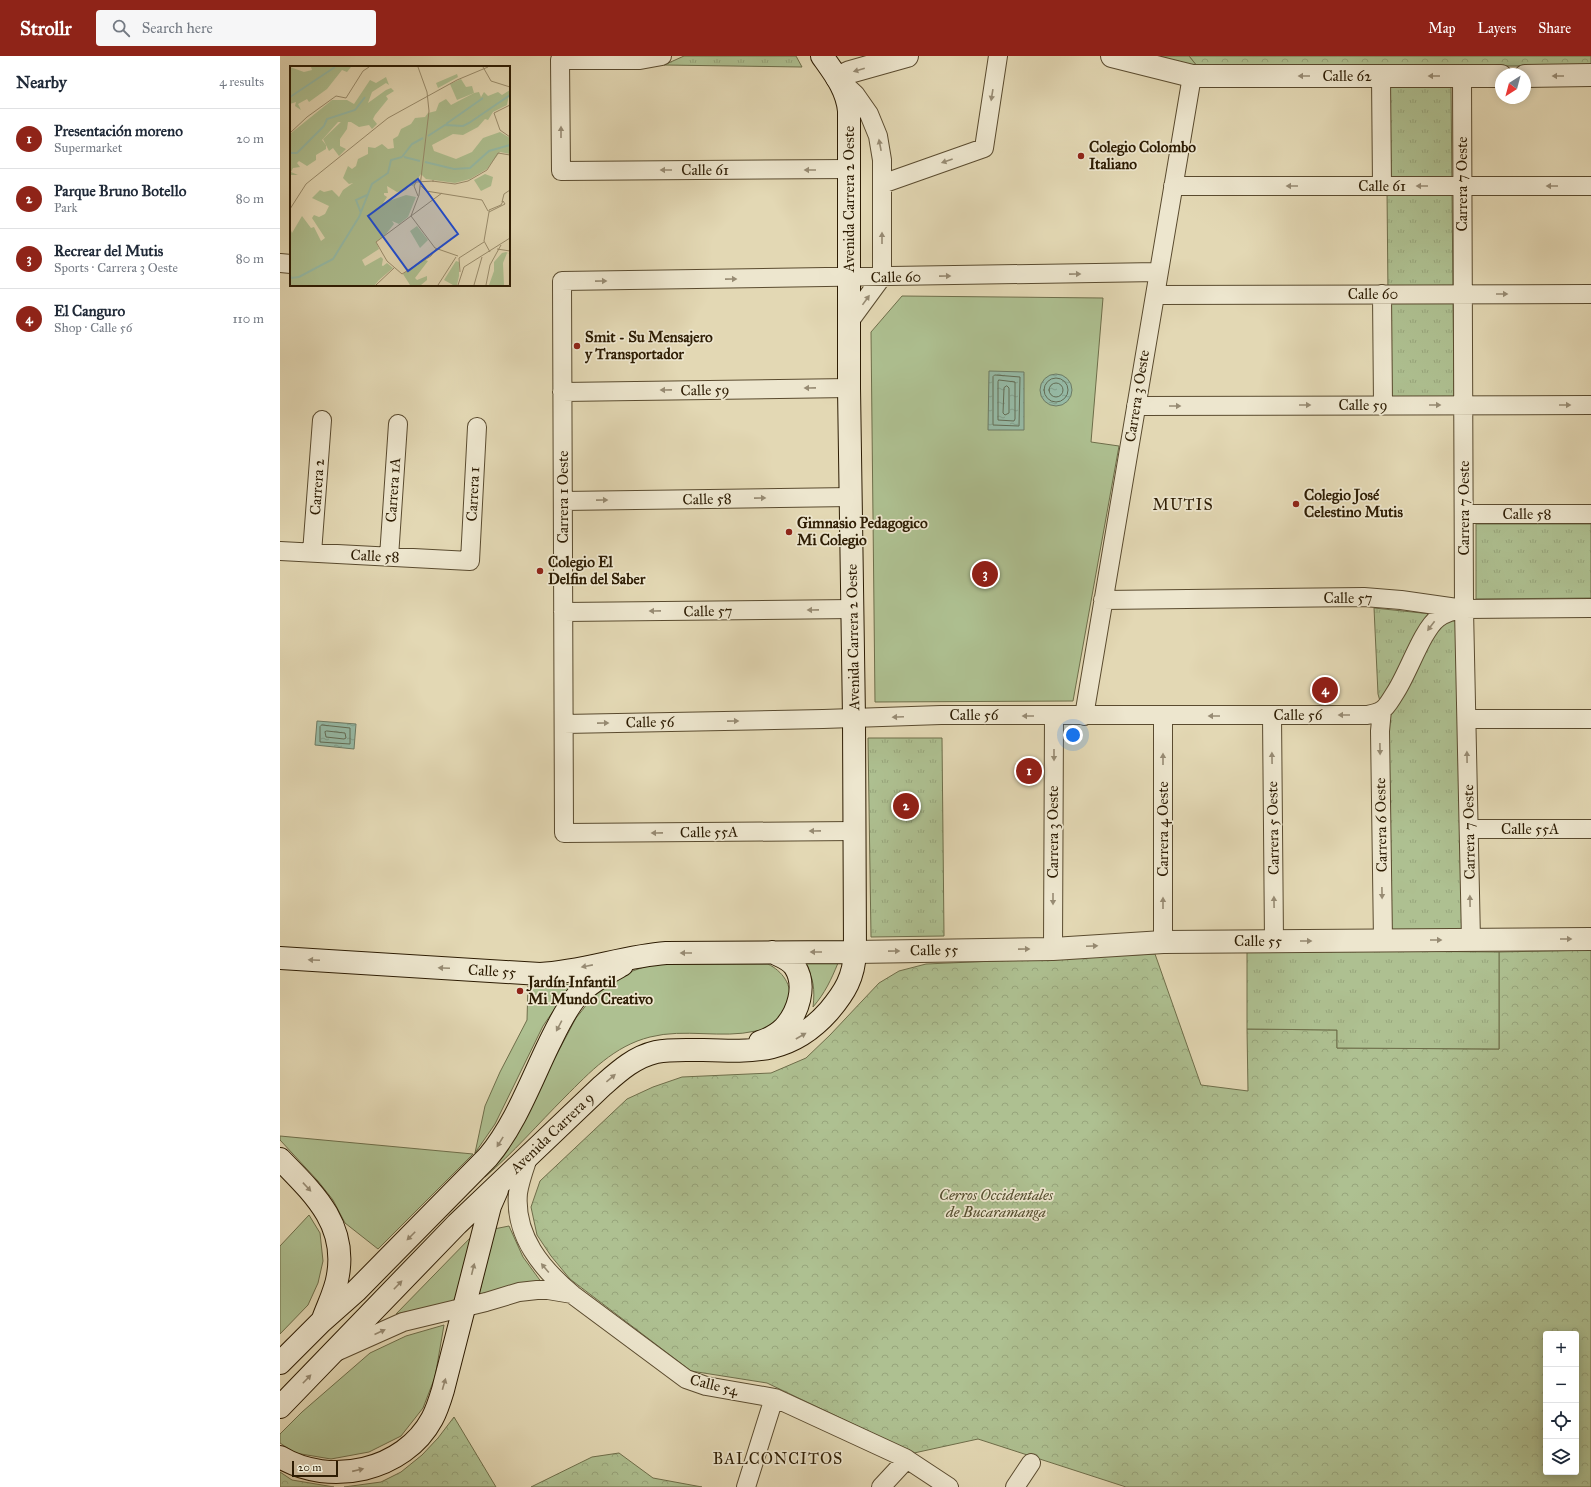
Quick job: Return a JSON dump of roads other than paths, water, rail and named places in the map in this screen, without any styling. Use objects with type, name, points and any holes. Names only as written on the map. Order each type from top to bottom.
[{"type":"main road","name":"Avenida Carrera 2 Oeste","points":[[822,56],[837,78],[848,103],[849,388],[854,718],[855,952]]},
{"type":"main road","points":[[837,78],[850,72],[907,56]]},
{"type":"main road","points":[[1112,56],[1192,76]]},
{"type":"main road","name":"Calle 62","points":[[1192,76],[1495,76]]},
{"type":"main road","points":[[1531,76],[1591,76]]},
{"type":"main road","name":"Calle 55","points":[[280,958],[540,974],[559,972],[639,956],[666,953],[1053,949],[1163,942],[1591,939]]},
{"type":"main road","points":[[737,1051],[770,1038],[784,1028],[793,1016],[799,1003],[801,990],[800,981],[795,968],[787,959],[772,952]]},
{"type":"main road","name":"Avenida Carrera 9","points":[[280,1407],[452,1229],[602,1086],[627,1065],[656,1052],[672,1050],[760,1050],[781,1045],[799,1038],[807,1033],[822,1019],[843,993],[853,971],[855,952]]},
{"type":"main road","name":"Avenida Carrera 9","points":[[280,1363],[321,1322],[356,1291],[466,1181],[497,1146],[508,1128],[559,1024],[577,996],[597,980],[639,956]]},
{"type":"main road","points":[[280,1159],[307,1186],[321,1203],[327,1212],[337,1239],[340,1258],[338,1275],[321,1322]]},
{"type":"main road","points":[[280,1457],[304,1468],[338,1473],[355,1471],[391,1459],[417,1440],[432,1419],[438,1406],[490,1206],[501,1182]]},
{"type":"street","name":"Calle 61","points":[[662,56],[640,60],[560,60],[561,171],[849,169]]},
{"type":"street","points":[[882,184],[984,148],[998,56]]},
{"type":"street","name":"Carrera 3 Oeste","points":[[1084,716],[1192,76]]},
{"type":"street","points":[[1381,76],[1382,186]]},
{"type":"street","name":"Carrera 7 Oeste","points":[[1462,76],[1464,608],[1471,940]]},
{"type":"street","name":"Avenida Carrera 2 Oeste","points":[[837,78],[855,94],[869,114],[878,136],[881,154],[882,277],[849,322]]},
{"type":"street","name":"Calle 61","points":[[1173,186],[1591,186]]},
{"type":"street","points":[[280,263],[290,264]]},
{"type":"street","name":"Calle 60","points":[[562,281],[849,278],[1158,272]]},
{"type":"street","name":"Carrera 1 Oeste","points":[[562,281],[564,833]]},
{"type":"street","points":[[1382,294],[1382,405]]},
{"type":"street","name":"Calle 60","points":[[1155,295],[1591,294]]},
{"type":"street","name":"Calle 59","points":[[562,392],[849,388]]},
{"type":"street","name":"Calle 59","points":[[1136,406],[1591,405]]},
{"type":"street","name":"Carrera 2","points":[[312,553],[322,420]]},
{"type":"street","name":"Carrera 1A","points":[[389,557],[398,424]]},
{"type":"street","name":"Carrera 1","points":[[470,561],[477,427]]},
{"type":"street","name":"Calle 58","points":[[563,501],[851,497]]},
{"type":"street","name":"Calle 58","points":[[1464,514],[1591,514]]},
{"type":"street","name":"Calle 58","points":[[280,551],[470,561]]},
{"type":"street","name":"Calle 57","points":[[1103,600],[1364,597],[1464,608],[1591,608]]},
{"type":"street","points":[[1382,710],[1397,691],[1432,623],[1454,610],[1464,608]]},
{"type":"street","name":"Calle 57","points":[[563,612],[852,609]]},
{"type":"street","name":"Calle 56","points":[[564,724],[941,715],[1367,715],[1382,710]]},
{"type":"street","name":"Carrera 6 Oeste","points":[[1382,710],[1380,731],[1383,940]]},
{"type":"street","name":"Carrera 3 Oeste","points":[[1053,949],[1054,716]]},
{"type":"street","name":"Carrera 4 Oeste","points":[[1163,716],[1163,942]]},
{"type":"street","name":"Carrera 5 Oeste","points":[[1272,716],[1274,941]]},
{"type":"street","points":[[1467,719],[1591,719]]},
{"type":"street","name":"Calle 55A","points":[[1469,829],[1591,829]]},
{"type":"street","name":"Calle 55A","points":[[564,833],[854,831]]},
{"type":"street","points":[[529,1155],[518,1192],[518,1208],[521,1226],[527,1242],[535,1256],[558,1283],[573,1295]]},
{"type":"street","name":"Calle 54","points":[[332,1354],[403,1322],[529,1290],[548,1290],[573,1295],[686,1379],[706,1386],[774,1398],[907,1459],[949,1487]]},
{"type":"street","points":[[746,1487],[774,1398]]},
{"type":"street","points":[[881,1487],[907,1459]]},
{"type":"street","points":[[1015,1487],[1030,1463]]},
{"type":"water","points":[[989,371],[1024,372],[1024,430],[988,430]]},
{"type":"water","points":[[1053,374],[1059,374],[1069,381],[1072,390],[1071,396],[1065,403],[1059,406],[1053,406],[1043,399],[1040,393],[1040,387],[1047,377]]},
{"type":"water","points":[[317,721],[356,724],[354,749],[315,745]]},
{"type":"place","name":"Colegio Colombo Italiano","points":[[1081,156]]},
{"type":"place","name":"Smit - Su Mensajero y Transportador","points":[[577,346]]},
{"type":"place","name":"Colegio José Celestino Mutis","points":[[1296,504]]},
{"type":"place","name":"Gimnasio Pedagogico Mi Colegio","points":[[789,532]]},
{"type":"place","name":"Colegio El Delfin del Saber","points":[[540,571]]},
{"type":"place","name":"Recrear del Mutis","points":[[985,574]]},
{"type":"place","name":"El Canguro","points":[[1325,690]]},
{"type":"place","name":"Presentación moreno","points":[[1029,771]]},
{"type":"place","name":"Parque Bruno Botello","points":[[906,806]]},
{"type":"place","name":"Jardín Infantil Mi Mundo Creativo","points":[[520,991]]},
{"type":"district","name":"MUTIS","points":[[1183,504]]},
{"type":"district","name":"BALCONCITOS","points":[[778,1458]]},
{"type":"park label","name":"Cerros Occidentales de Bucaramanga","points":[[996,1204]]}]
